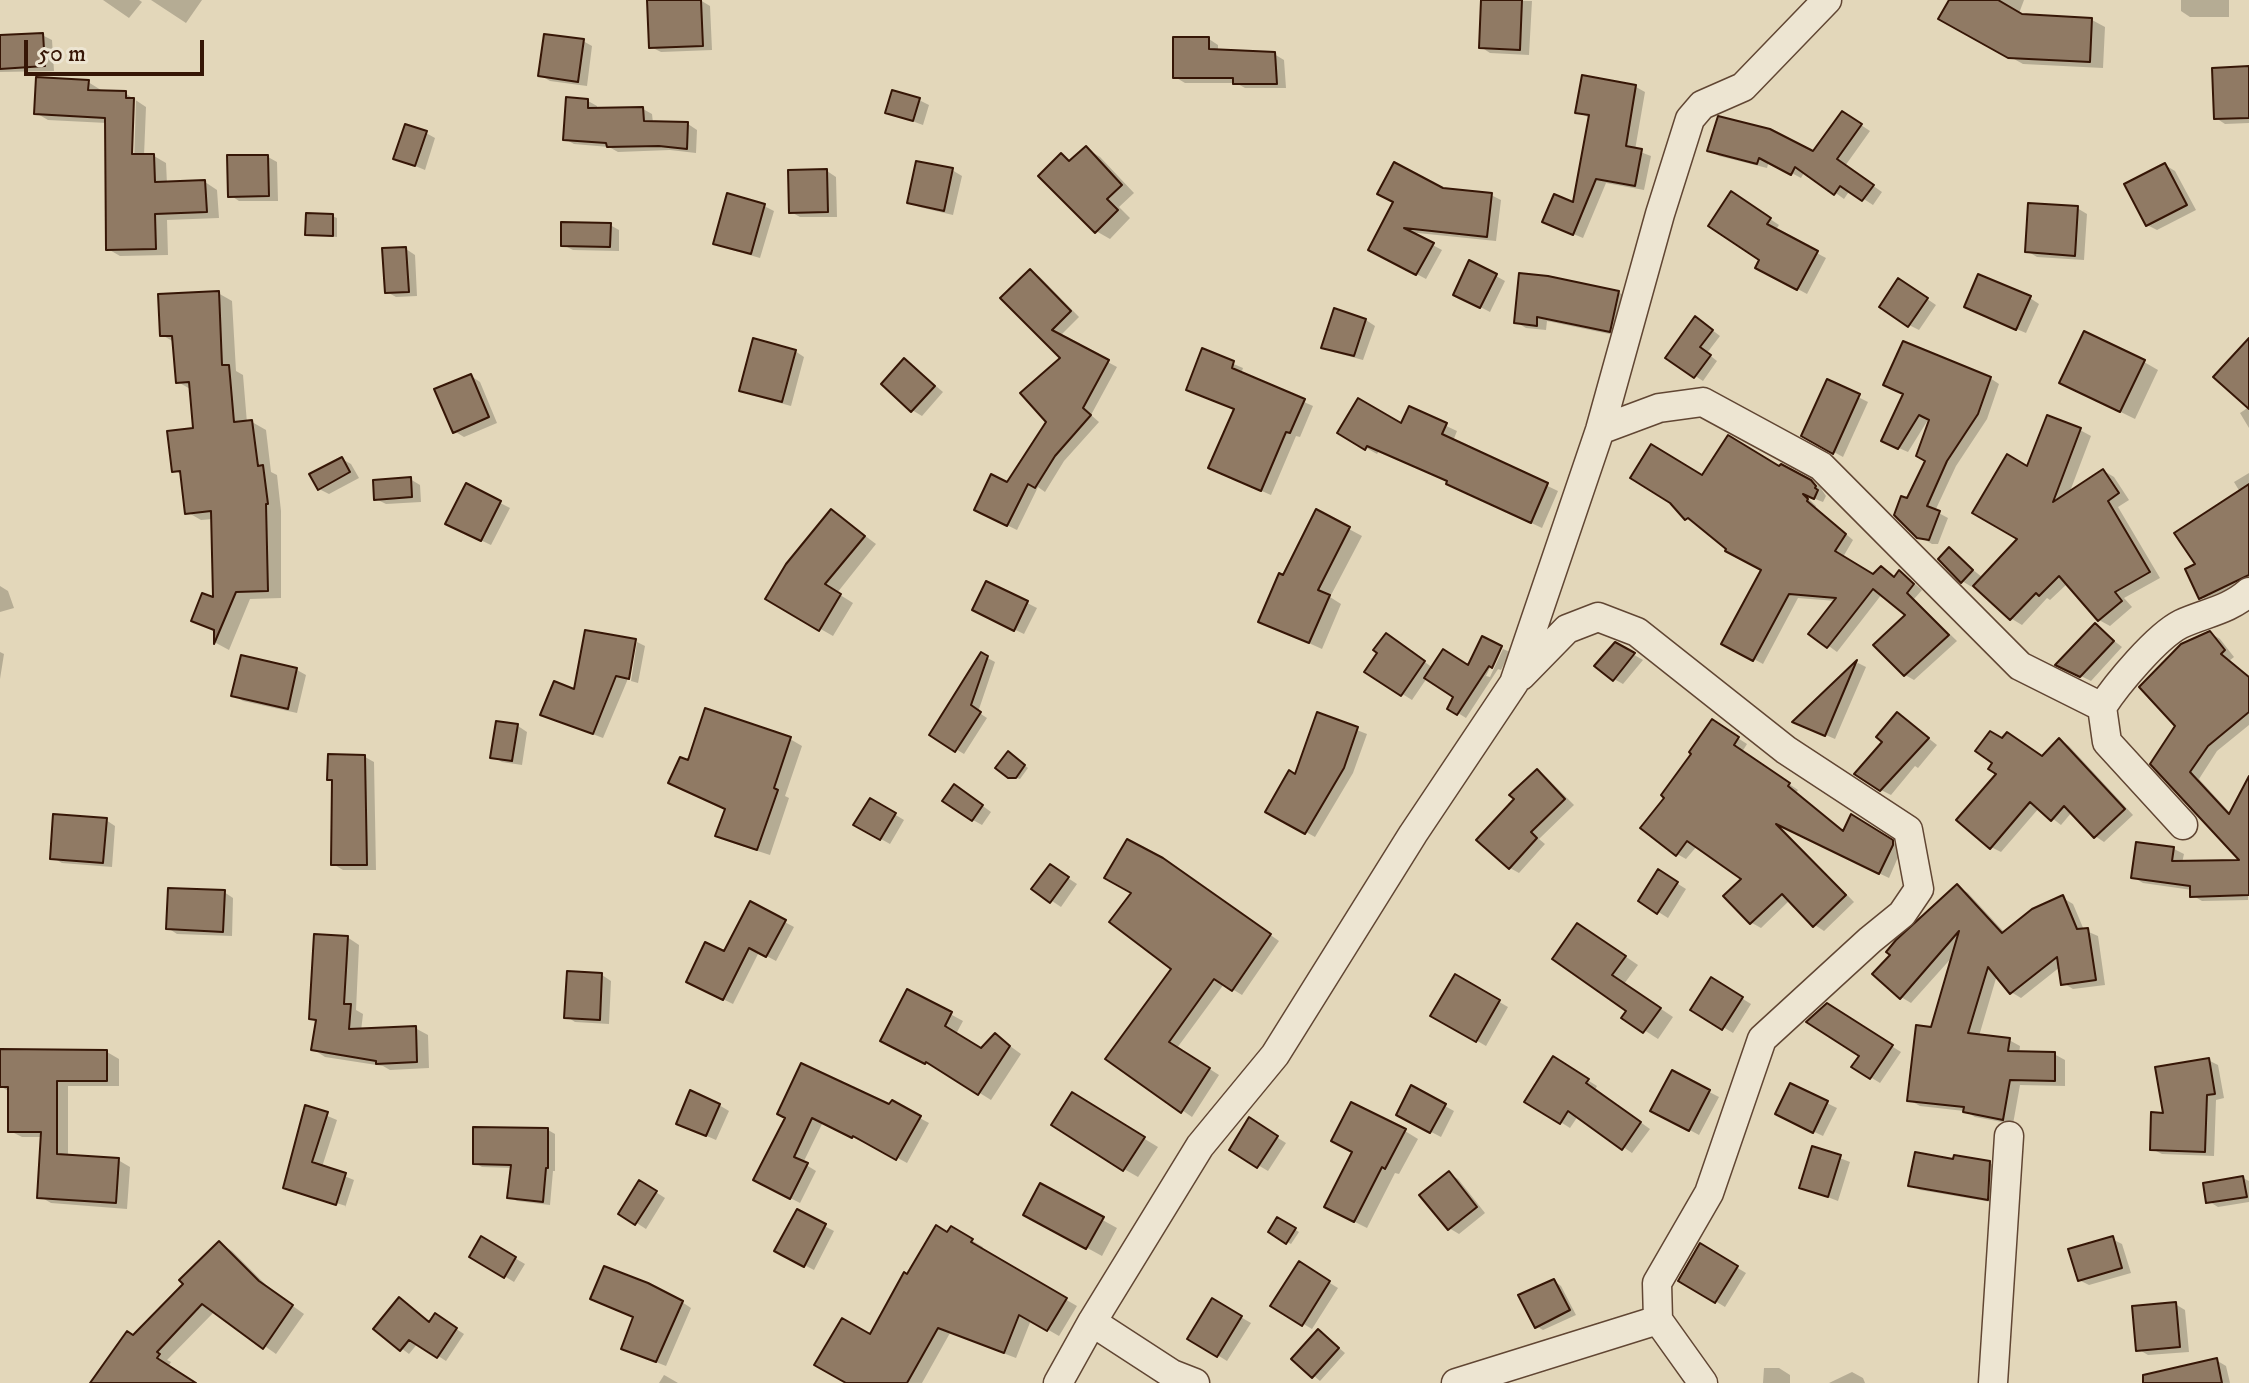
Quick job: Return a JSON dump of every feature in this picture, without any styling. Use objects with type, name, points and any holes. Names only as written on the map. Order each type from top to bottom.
[{"type":"street","points":[[1514,683],[1600,430],[1660,214],[1690,119],[1702,105],[1743,87],[1827,0]]},
{"type":"street","points":[[1600,430],[1659,408],[1703,402],[1821,466],[2020,666],[2102,707]]},
{"type":"street","points":[[2183,825],[2107,742],[2102,707],[2121,678],[2178,625],[2236,604],[2249,592]]},
{"type":"street","points":[[1058,1383],[1200,1146],[1275,1055],[1413,834],[1514,683],[1567,629],[1598,617],[1637,632],[1786,750],[1908,830],[1919,889],[1902,914],[1762,1039],[1709,1193],[1657,1283],[1658,1320],[1703,1383]]},
{"type":"street","points":[[1993,1383],[2009,1136]]},
{"type":"street","points":[[1456,1383],[1658,1320]]},
{"type":"street","points":[[1092,1322],[1172,1374],[1195,1383]]},
{"type":"building","points":[[647,0],[701,0],[703,46],[649,48]]},
{"type":"building","points":[[1481,0],[1522,0],[1520,50],[1479,48]]},
{"type":"building","points":[[1949,0],[1998,0],[2022,14],[2092,18],[2090,62],[2008,58],[1938,19]]},
{"type":"building","points":[[43,33],[45,66],[0,69],[0,35]]},
{"type":"building","points":[[544,34],[584,39],[578,82],[538,76]]},
{"type":"building","points":[[1173,37],[1209,37],[1209,49],[1275,52],[1277,84],[1233,84],[1233,78],[1173,78]]},
{"type":"building","points":[[2249,66],[2249,118],[2214,119],[2212,68]]},
{"type":"building","points":[[1582,75],[1636,85],[1626,146],[1642,149],[1635,186],[1596,179],[1573,235],[1542,222],[1554,194],[1573,202],[1589,115],[1575,113]]},
{"type":"building","points":[[36,77],[89,80],[88,90],[126,91],[126,98],[134,98],[132,154],[154,154],[155,182],[205,180],[207,212],[155,214],[156,249],[106,250],[105,118],[34,114]]},
{"type":"building","points":[[892,90],[920,98],[913,121],[885,113]]},
{"type":"building","points":[[566,97],[588,99],[588,108],[643,107],[644,121],[688,122],[687,149],[607,147],[606,143],[563,140]]},
{"type":"building","points":[[1842,111],[1862,124],[1837,159],[1874,185],[1862,201],[1840,186],[1834,195],[1795,167],[1791,175],[1759,158],[1757,164],[1707,151],[1718,116],[1770,129],[1813,151]]},
{"type":"building","points":[[405,124],[427,131],[415,166],[393,159]]},
{"type":"building","points":[[1086,146],[1122,185],[1107,199],[1118,210],[1095,233],[1038,176],[1061,153],[1069,161]]},
{"type":"building","points":[[227,155],[268,155],[269,196],[228,197]]},
{"type":"building","points":[[916,161],[953,168],[944,211],[907,203]]},
{"type":"building","points":[[1394,162],[1443,188],[1492,193],[1487,237],[1404,228],[1434,243],[1416,275],[1368,250],[1393,202],[1377,194]]},
{"type":"building","points":[[2165,163],[2187,205],[2146,226],[2124,184]]},
{"type":"building","points":[[827,169],[828,212],[789,213],[788,170]]},
{"type":"building","points":[[1731,191],[1771,218],[1767,224],[1818,251],[1797,290],[1755,268],[1759,260],[1708,226]]},
{"type":"building","points":[[727,193],[765,204],[751,254],[713,244]]},
{"type":"building","points":[[2028,203],[2078,206],[2075,256],[2025,252]]},
{"type":"building","points":[[306,213],[333,214],[333,236],[305,235]]},
{"type":"building","points":[[561,222],[611,223],[610,247],[561,246]]},
{"type":"building","points":[[406,247],[409,292],[385,293],[382,248]]},
{"type":"building","points":[[1469,260],[1497,274],[1480,308],[1453,295]]},
{"type":"building","points":[[1030,269],[1071,311],[1052,330],[1109,360],[1083,408],[1091,415],[1055,456],[1035,488],[1028,484],[1007,526],[974,510],[991,474],[1007,482],[1046,422],[1020,393],[1060,358],[1000,298]]},
{"type":"building","points":[[1519,273],[1619,291],[1610,332],[1537,317],[1537,326],[1514,323]]},
{"type":"building","points":[[1978,274],[2031,296],[2016,330],[1964,307]]},
{"type":"building","points":[[1898,278],[1928,298],[1908,327],[1879,307]]},
{"type":"building","points":[[219,291],[222,365],[229,365],[234,422],[252,420],[258,466],[263,465],[268,504],[268,591],[236,592],[214,644],[214,630],[191,621],[202,593],[213,597],[211,511],[185,514],[180,471],[172,472],[167,431],[193,428],[189,382],[176,383],[172,336],[160,336],[158,294]]},
{"type":"building","points":[[1334,308],[1366,319],[1354,356],[1321,348]]},
{"type":"building","points":[[1695,316],[1713,330],[1700,347],[1711,355],[1694,378],[1665,358]]},
{"type":"building","points":[[2084,331],[2145,360],[2120,412],[2059,383]]},
{"type":"building","points":[[753,338],[796,350],[782,402],[739,391]]},
{"type":"building","points":[[2249,338],[2249,409],[2213,377]]},
{"type":"building","points":[[1903,341],[1991,377],[1978,414],[1947,461],[1927,506],[1940,511],[1929,540],[1917,538],[1894,515],[1901,496],[1907,498],[1925,461],[1916,456],[1929,420],[1919,415],[1898,449],[1881,441],[1903,394],[1883,385]]},
{"type":"building","points":[[1202,348],[1234,361],[1232,368],[1305,399],[1290,433],[1286,432],[1261,491],[1208,468],[1234,409],[1186,390]]},
{"type":"building","points":[[904,358],[935,386],[911,412],[881,384]]},
{"type":"building","points":[[471,374],[489,417],[453,433],[434,389]]},
{"type":"building","points":[[1827,379],[1860,394],[1833,454],[1801,436]]},
{"type":"building","points":[[1358,398],[1401,423],[1409,406],[1447,423],[1442,434],[1548,483],[1531,523],[1446,484],[1447,481],[1367,446],[1365,450],[1337,433]]},
{"type":"building","points":[[2047,415],[2081,428],[2053,502],[2103,469],[2119,493],[2108,501],[2150,572],[2115,592],[2122,601],[2098,621],[2059,576],[2039,596],[2036,593],[2010,620],[1973,586],[2017,539],[1972,513],[2007,454],[2027,466]]},
{"type":"building","points":[[1728,435],[1779,466],[1781,464],[1811,480],[1818,490],[1814,499],[1803,494],[1807,501],[1846,534],[1835,551],[1873,574],[1881,566],[1894,577],[1899,570],[1914,584],[1907,593],[1949,635],[1904,676],[1873,645],[1905,615],[1873,589],[1827,648],[1808,634],[1836,598],[1789,594],[1753,661],[1721,644],[1761,570],[1725,551],[1688,518],[1685,520],[1670,503],[1630,478],[1651,444],[1702,475]]},
{"type":"building","points":[[342,457],[350,472],[318,490],[309,474]]},
{"type":"building","points":[[411,477],[412,497],[374,500],[373,480]]},
{"type":"building","points":[[466,483],[501,501],[481,541],[445,524]]},
{"type":"building","points":[[2249,484],[2249,575],[2199,599],[2185,569],[2195,564],[2174,533]]},
{"type":"building","points":[[831,509],[865,536],[825,584],[841,594],[819,631],[765,599],[786,564]]},
{"type":"building","points":[[1316,509],[1350,527],[1318,590],[1330,595],[1309,643],[1258,622],[1279,573],[1283,575]]},
{"type":"building","points":[[1949,547],[1973,570],[1961,583],[1938,559]]},
{"type":"building","points":[[986,581],[1028,601],[1014,631],[972,610]]},
{"type":"building","points":[[2095,623],[2114,641],[2080,677],[2055,665]]},
{"type":"building","points":[[585,630],[636,639],[629,679],[616,676],[593,734],[540,715],[554,681],[574,689]]},
{"type":"building","points":[[2210,631],[2225,650],[2221,654],[2249,677],[2249,712],[2208,746],[2190,772],[2229,814],[2249,776],[2249,895],[2190,897],[2190,886],[2131,878],[2136,842],[2174,847],[2172,861],[2239,860],[2150,764],[2175,726],[2139,687],[2181,644]]},
{"type":"building","points":[[1386,633],[1425,661],[1401,696],[1364,672],[1377,653],[1373,650]]},
{"type":"building","points":[[1482,636],[1502,646],[1492,668],[1489,666],[1457,715],[1447,709],[1453,697],[1424,678],[1443,649],[1468,665]]},
{"type":"building","points":[[1615,642],[1635,653],[1613,681],[1594,666]]},
{"type":"building","points":[[981,652],[988,656],[971,705],[981,712],[955,752],[929,735]]},
{"type":"building","points":[[241,655],[297,668],[288,709],[231,696]]},
{"type":"building","points":[[1857,660],[1825,736],[1792,722]]},
{"type":"building","points":[[705,708],[791,737],[774,788],[778,790],[757,850],[715,836],[725,809],[668,783],[680,757],[688,760]]},
{"type":"building","points":[[1317,712],[1358,727],[1344,768],[1305,834],[1265,812],[1289,770],[1295,774]]},
{"type":"building","points":[[1897,712],[1929,738],[1880,791],[1854,774],[1882,742],[1876,737]]},
{"type":"building","points":[[1712,719],[1739,737],[1734,745],[1790,783],[1788,786],[1843,831],[1851,814],[1893,840],[1879,874],[1776,824],[1846,895],[1813,927],[1782,894],[1750,924],[1723,896],[1741,879],[1687,841],[1676,856],[1640,828],[1664,798],[1661,795]]},
{"type":"building","points":[[496,721],[518,724],[512,761],[490,758]]},
{"type":"building","points":[[1990,731],[2002,738],[2007,732],[2042,756],[2059,738],[2125,809],[2094,838],[2064,806],[2051,821],[2030,802],[1990,849],[1956,820],[1996,774],[1988,769],[1992,763],[1975,751]]},
{"type":"building","points":[[1008,751],[1025,765],[1016,778],[1008,778],[995,768]]},
{"type":"building","points":[[328,754],[365,755],[367,865],[331,865],[332,780],[327,780]]},
{"type":"building","points":[[1537,769],[1565,799],[1531,832],[1537,838],[1509,869],[1476,840],[1514,799],[1509,795]]},
{"type":"building","points":[[954,784],[983,805],[972,821],[942,801]]},
{"type":"building","points":[[870,798],[896,813],[880,840],[853,825]]},
{"type":"building","points":[[53,814],[107,818],[103,863],[50,859]]},
{"type":"building","points":[[1127,839],[1163,858],[1271,934],[1232,991],[1214,979],[1169,1042],[1210,1068],[1181,1113],[1105,1059],[1171,969],[1109,922],[1131,893],[1104,878]]},
{"type":"building","points":[[1050,864],[1069,877],[1050,903],[1031,889]]},
{"type":"building","points":[[1658,869],[1678,882],[1657,914],[1638,901]]},
{"type":"building","points":[[1957,884],[2002,933],[2032,909],[2063,895],[2077,929],[2088,928],[2096,980],[2061,985],[2057,957],[2010,994],[1988,967],[1968,1033],[2010,1038],[2008,1051],[2055,1052],[2055,1081],[2010,1080],[2003,1120],[1963,1112],[1964,1107],[1907,1101],[1916,1025],[1931,1027],[1959,931],[1900,999],[1872,974],[1890,955],[1886,952],[1896,940]]},
{"type":"building","points":[[168,888],[225,890],[223,932],[166,929]]},
{"type":"building","points":[[750,901],[786,920],[766,957],[749,948],[723,1000],[686,982],[705,942],[724,951]]},
{"type":"building","points":[[1577,923],[1626,956],[1612,975],[1661,1008],[1643,1033],[1621,1018],[1626,1011],[1552,959]]},
{"type":"building","points":[[314,934],[348,936],[344,1004],[351,1004],[349,1029],[416,1026],[417,1062],[376,1064],[376,1061],[311,1050],[316,1020],[309,1019]]},
{"type":"building","points":[[567,971],[602,973],[600,1020],[564,1018]]},
{"type":"building","points":[[1455,974],[1500,1000],[1476,1042],[1430,1016]]},
{"type":"building","points":[[1711,977],[1743,997],[1722,1030],[1690,1010]]},
{"type":"building","points":[[907,989],[952,1012],[945,1026],[981,1048],[995,1033],[1010,1046],[978,1095],[926,1062],[880,1041]]},
{"type":"building","points":[[1827,1003],[1893,1045],[1870,1079],[1851,1067],[1859,1056],[1806,1022]]},
{"type":"building","points":[[0,1049],[107,1050],[107,1081],[57,1081],[57,1154],[119,1158],[116,1203],[37,1198],[41,1132],[8,1132],[8,1087],[0,1087]]},
{"type":"building","points":[[1553,1056],[1589,1079],[1586,1083],[1641,1122],[1622,1150],[1568,1111],[1560,1124],[1524,1102]]},
{"type":"building","points":[[2209,1058],[2215,1094],[2207,1095],[2205,1152],[2150,1150],[2151,1112],[2163,1113],[2155,1067]]},
{"type":"building","points":[[801,1063],[889,1104],[892,1100],[921,1116],[896,1160],[812,1118],[794,1157],[808,1163],[790,1199],[753,1180],[785,1118],[777,1114]]},
{"type":"building","points":[[1672,1070],[1710,1090],[1689,1131],[1650,1111]]},
{"type":"building","points":[[1790,1083],[1828,1101],[1813,1133],[1775,1114]]},
{"type":"building","points":[[1411,1085],[1446,1104],[1430,1133],[1396,1115]]},
{"type":"building","points":[[690,1090],[720,1104],[706,1136],[676,1124]]},
{"type":"building","points":[[1072,1092],[1145,1137],[1123,1171],[1051,1125]]},
{"type":"building","points":[[1351,1102],[1406,1129],[1385,1169],[1382,1167],[1354,1222],[1324,1207],[1352,1152],[1331,1141]]},
{"type":"building","points":[[305,1105],[328,1112],[312,1162],[346,1173],[336,1205],[283,1188]]},
{"type":"building","points":[[1249,1117],[1278,1136],[1257,1168],[1229,1150]]},
{"type":"building","points":[[473,1127],[548,1128],[548,1168],[543,1202],[507,1198],[511,1165],[473,1164]]},
{"type":"building","points":[[1812,1146],[1841,1155],[1828,1197],[1799,1188]]},
{"type":"building","points":[[1915,1152],[1953,1159],[1954,1155],[1990,1161],[1988,1200],[1908,1186]]},
{"type":"building","points":[[1449,1171],[1477,1207],[1448,1230],[1419,1195]]},
{"type":"building","points":[[2243,1176],[2247,1197],[2206,1203],[2203,1183]]},
{"type":"building","points":[[639,1180],[657,1191],[635,1225],[618,1214]]},
{"type":"building","points":[[1040,1183],[1104,1217],[1086,1249],[1023,1215]]},
{"type":"building","points":[[797,1209],[826,1224],[804,1267],[774,1251]]},
{"type":"building","points":[[1277,1217],[1296,1228],[1286,1244],[1268,1232]]},
{"type":"building","points":[[936,1225],[947,1232],[951,1226],[973,1239],[971,1242],[1067,1298],[1047,1331],[1019,1315],[1004,1353],[938,1328],[907,1383],[846,1383],[814,1365],[842,1318],[870,1334],[904,1272],[907,1274]]},
{"type":"building","points":[[481,1236],[516,1257],[504,1278],[469,1257]]},
{"type":"building","points":[[2113,1236],[2122,1268],[2078,1281],[2068,1249]]},
{"type":"building","points":[[219,1241],[259,1281],[293,1305],[263,1349],[202,1304],[157,1352],[160,1354],[157,1358],[196,1383],[90,1383],[127,1331],[133,1335],[183,1284],[179,1280]]},
{"type":"building","points":[[1700,1243],[1738,1266],[1715,1303],[1678,1281]]},
{"type":"building","points":[[1299,1261],[1330,1281],[1302,1326],[1270,1306]]},
{"type":"building","points":[[604,1266],[683,1301],[656,1362],[621,1349],[633,1317],[590,1299]]},
{"type":"building","points":[[1554,1279],[1570,1310],[1535,1328],[1518,1295]]},
{"type":"building","points":[[399,1297],[429,1322],[435,1313],[457,1328],[437,1358],[409,1340],[400,1351],[373,1329]]},
{"type":"building","points":[[1212,1298],[1242,1316],[1217,1357],[1187,1339]]},
{"type":"building","points":[[2176,1302],[2180,1347],[2136,1351],[2132,1306]]},
{"type":"building","points":[[1318,1329],[1339,1348],[1312,1378],[1291,1359]]},
{"type":"building","points":[[2217,1358],[2222,1383],[2143,1383],[2143,1375]]}]
